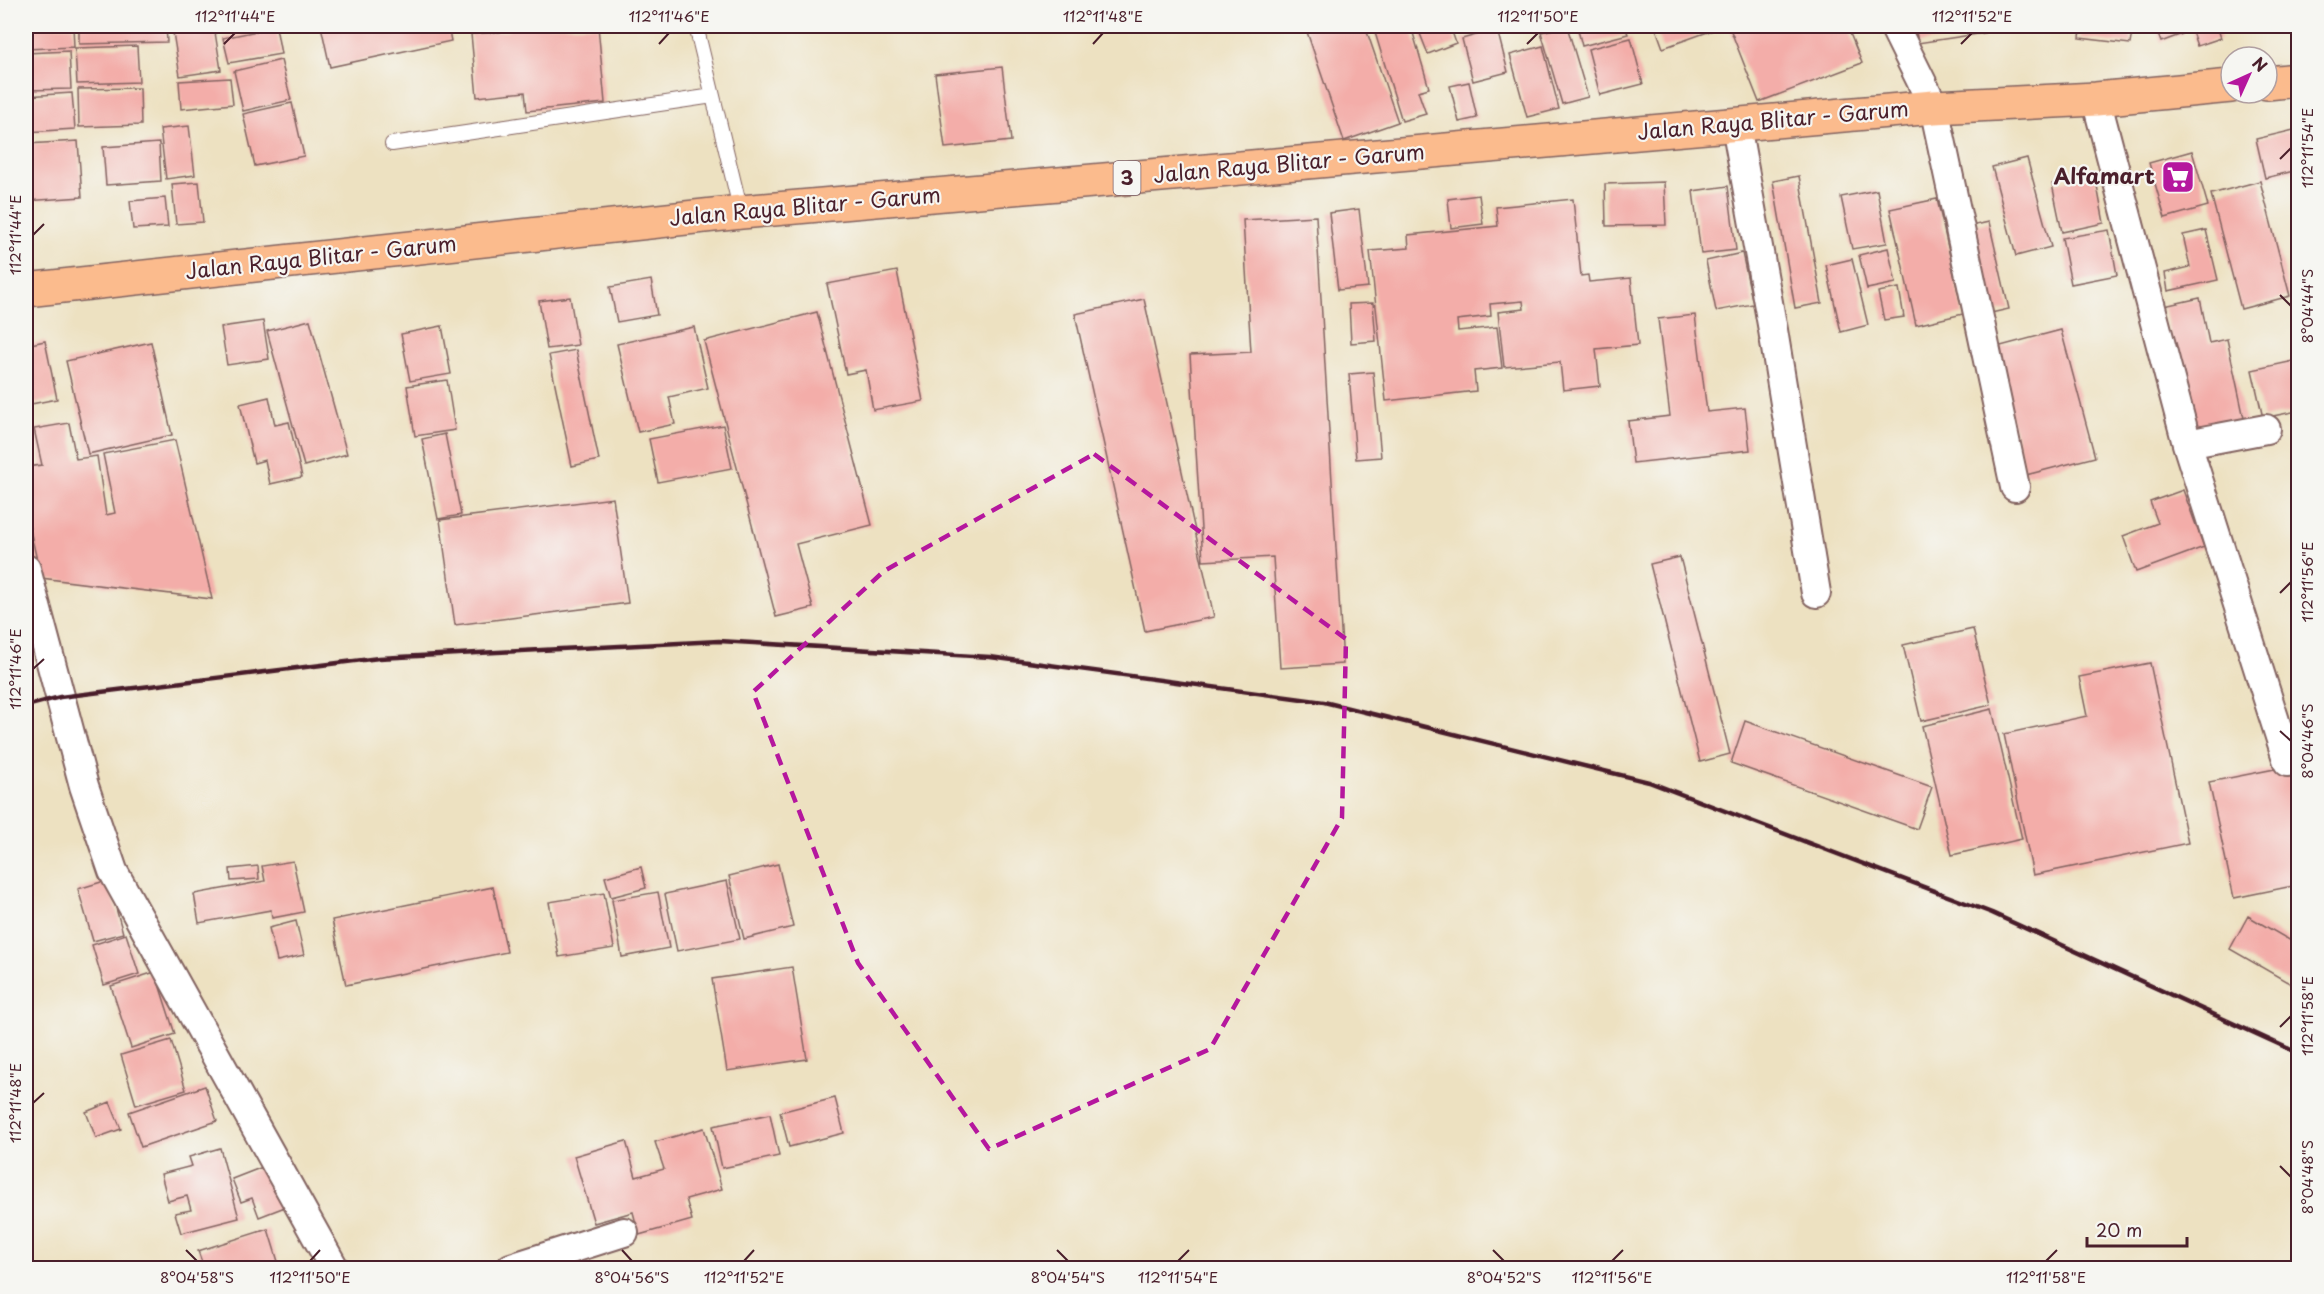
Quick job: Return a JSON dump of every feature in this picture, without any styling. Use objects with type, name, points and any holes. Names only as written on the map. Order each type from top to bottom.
[{"type":"highway","points":[[2279,82],[2298,80]]},
{"type":"highway","name":"Jalan Raya Blitar - Garum","points":[[26,290],[741,212],[1934,107],[2096,99],[2219,87]]},
{"type":"street","points":[[1894,26],[1934,107],[2015,487]]},
{"type":"street","points":[[2096,99],[2187,444],[2288,762]]},
{"type":"street","points":[[1736,125],[1773,330],[1816,593]]},
{"type":"street","points":[[2187,444],[2266,429]]},
{"type":"street","points":[[26,568],[84,786],[113,872],[334,1269]]},
{"type":"street","points":[[511,1269],[624,1232]]},
{"type":"lane","points":[[696,26],[741,212]]},
{"type":"lane","points":[[392,144],[713,96]]},
{"type":"highlighted area","points":[[1094,454],[1346,639],[1342,818],[1210,1049],[989,1149],[858,963],[753,692],[884,571]]},
{"type":"building","points":[[26,26],[73,26],[74,47],[26,49]]},
{"type":"building","points":[[79,26],[166,26],[167,42],[79,44]]},
{"type":"building","points":[[172,26],[214,26],[221,70],[180,76]]},
{"type":"building","points":[[321,26],[448,26],[451,41],[330,67]]},
{"type":"building","points":[[509,26],[598,26],[605,103],[527,111],[525,92],[477,97],[471,34],[509,31]]},
{"type":"building","points":[[1305,26],[1365,26],[1398,122],[1344,141]]},
{"type":"building","points":[[1373,26],[1411,26],[1429,88],[1418,91],[1426,114],[1402,121]]},
{"type":"building","points":[[1417,26],[1450,26],[1456,43],[1428,54]]},
{"type":"building","points":[[1567,26],[1588,97],[1562,104],[1541,32]]},
{"type":"building","points":[[1577,26],[1625,26],[1628,34],[1582,46]]},
{"type":"building","points":[[1655,26],[1719,26],[1719,28],[1663,48]]},
{"type":"building","points":[[1729,26],[1847,26],[1862,63],[1759,102]]},
{"type":"building","points":[[1915,26],[1983,26],[1984,33],[1918,43]]},
{"type":"building","points":[[2081,26],[2133,26],[2130,44],[2080,38]]},
{"type":"building","points":[[2155,26],[2179,26],[2182,34],[2161,42]]},
{"type":"building","points":[[2190,26],[2217,26],[2221,38],[2197,46]]},
{"type":"building","points":[[276,27],[281,54],[229,63],[223,38]]},
{"type":"building","points":[[1497,29],[1508,72],[1473,81],[1462,39]]},
{"type":"building","points":[[1631,38],[1643,84],[1600,95],[1588,49]]},
{"type":"building","points":[[137,46],[139,82],[77,84],[75,48]]},
{"type":"building","points":[[1543,46],[1559,109],[1527,117],[1510,55]]},
{"type":"building","points":[[69,51],[71,89],[26,90],[26,53]]},
{"type":"building","points":[[281,60],[291,100],[243,111],[234,71]]},
{"type":"building","points":[[1002,67],[1011,141],[945,148],[935,74]]},
{"type":"building","points":[[230,78],[233,104],[181,109],[179,81]]},
{"type":"building","points":[[1469,82],[1477,118],[1459,122],[1450,86]]},
{"type":"building","points":[[140,88],[141,125],[79,127],[78,89]]},
{"type":"building","points":[[72,93],[75,129],[26,132],[26,96]]},
{"type":"building","points":[[292,103],[304,156],[255,166],[243,114]]},
{"type":"building","points":[[189,126],[195,175],[166,179],[160,129]]},
{"type":"building","points":[[2298,129],[2298,170],[2265,178],[2256,139]]},
{"type":"building","points":[[78,141],[82,197],[26,201],[26,144]]},
{"type":"building","points":[[159,143],[161,181],[106,185],[103,147]]},
{"type":"building","points":[[2192,151],[2208,206],[2165,218],[2149,163]]},
{"type":"building","points":[[2027,158],[2051,247],[2016,256],[1992,167]]},
{"type":"building","points":[[2095,175],[2104,223],[2062,232],[2052,184]]},
{"type":"building","points":[[1799,176],[1822,303],[1795,308],[1773,181]]},
{"type":"building","points":[[2260,181],[2290,296],[2241,309],[2211,194]]},
{"type":"building","points":[[199,182],[203,222],[176,224],[172,184]]},
{"type":"building","points":[[1664,182],[1666,225],[1606,226],[1605,184]]},
{"type":"building","points":[[1728,186],[1736,250],[1701,254],[1693,191]]},
{"type":"building","points":[[1877,190],[1887,243],[1852,249],[1841,197]]},
{"type":"building","points":[[1479,195],[1483,224],[1451,228],[1448,199]]},
{"type":"building","points":[[165,198],[168,227],[133,229],[130,201]]},
{"type":"building","points":[[1573,199],[1581,276],[1588,275],[1589,282],[1631,278],[1638,345],[1596,349],[1600,386],[1563,390],[1560,362],[1504,367],[1498,312],[1524,309],[1523,301],[1490,304],[1491,316],[1457,320],[1458,331],[1497,327],[1502,368],[1474,371],[1476,391],[1386,401],[1370,251],[1409,248],[1408,235],[1498,226],[1496,207]]},
{"type":"building","points":[[1937,199],[1963,314],[1916,325],[1890,209]]},
{"type":"building","points":[[1359,209],[1368,287],[1338,290],[1329,213]]},
{"type":"building","points":[[1316,216],[1343,664],[1280,668],[1273,557],[1203,561],[1190,355],[1251,352],[1243,220]]},
{"type":"building","points":[[1989,222],[2009,309],[1982,315],[1962,228]]},
{"type":"building","points":[[2109,230],[2117,275],[2071,284],[2062,238]]},
{"type":"building","points":[[2206,230],[2218,280],[2168,291],[2165,273],[2190,267],[2183,235]]},
{"type":"building","points":[[1888,248],[1896,283],[1867,289],[1859,255]]},
{"type":"building","points":[[1742,253],[1753,304],[1716,311],[1706,261]]},
{"type":"building","points":[[1852,259],[1868,325],[1841,332],[1826,265]]},
{"type":"building","points":[[897,271],[923,401],[873,410],[866,370],[846,374],[827,284]]},
{"type":"building","points":[[651,280],[657,315],[617,322],[610,287]]},
{"type":"building","points":[[1899,288],[1904,317],[1884,320],[1878,292]]},
{"type":"building","points":[[570,297],[578,345],[547,349],[539,301]]},
{"type":"building","points":[[2200,298],[2209,343],[2227,339],[2245,423],[2190,434],[2164,306]]},
{"type":"building","points":[[1144,299],[1214,617],[1145,631],[1075,314]]},
{"type":"building","points":[[1373,303],[1376,341],[1351,343],[1349,304]]},
{"type":"building","points":[[817,312],[872,525],[796,544],[813,608],[776,617],[704,341]]},
{"type":"building","points":[[1695,315],[1707,412],[1745,408],[1750,450],[1633,463],[1628,421],[1670,416],[1658,319]]},
{"type":"building","points":[[310,320],[347,454],[304,466],[267,331]]},
{"type":"building","points":[[263,321],[269,359],[227,365],[221,327]]},
{"type":"building","points":[[442,326],[451,374],[410,381],[401,334]]},
{"type":"building","points":[[694,327],[708,388],[669,397],[675,424],[638,432],[617,344]]},
{"type":"building","points":[[2061,330],[2095,457],[2026,475],[1993,348]]},
{"type":"building","points":[[45,341],[57,399],[26,405],[26,345]]},
{"type":"building","points":[[151,342],[172,435],[88,454],[66,361]]},
{"type":"building","points":[[576,350],[599,460],[572,466],[549,355]]},
{"type":"building","points":[[2298,360],[2298,411],[2263,418],[2252,370]]},
{"type":"building","points":[[1373,372],[1381,457],[1356,459],[1349,374]]},
{"type":"building","points":[[447,380],[455,430],[415,436],[407,386]]},
{"type":"building","points":[[269,397],[275,425],[289,422],[302,477],[270,484],[265,460],[254,463],[240,404]]},
{"type":"building","points":[[69,423],[76,459],[97,456],[106,515],[115,513],[103,454],[175,440],[212,599],[41,578],[26,512],[26,467],[42,465],[34,429]]},
{"type":"building","points":[[723,425],[732,468],[658,482],[649,439]]},
{"type":"building","points":[[445,434],[461,515],[438,519],[422,439]]},
{"type":"building","points":[[2183,490],[2204,547],[2136,572],[2123,536],[2158,523],[2150,502]]},
{"type":"building","points":[[613,498],[628,603],[455,625],[440,520]]},
{"type":"building","points":[[1680,557],[1730,754],[1700,762],[1650,564]]},
{"type":"building","points":[[1973,629],[1991,705],[1921,721],[1903,645]]},
{"type":"building","points":[[2150,663],[2188,843],[2033,875],[2004,734],[2087,716],[2079,677]]},
{"type":"building","points":[[1992,709],[2022,839],[1952,855],[1922,726]]},
{"type":"building","points":[[1745,721],[1932,787],[1917,829],[1731,763]]},
{"type":"building","points":[[2290,766],[2298,807],[2298,885],[2234,898],[2209,782]]},
{"type":"building","points":[[293,861],[304,912],[272,918],[271,910],[199,923],[194,894],[265,881],[262,866]]},
{"type":"building","points":[[778,864],[793,927],[744,939],[729,876]]},
{"type":"building","points":[[258,866],[259,879],[231,881],[230,869]]},
{"type":"building","points":[[641,867],[646,888],[611,897],[605,877]]},
{"type":"building","points":[[108,880],[123,933],[93,941],[78,889]]},
{"type":"building","points":[[727,881],[740,939],[677,951],[665,894]]},
{"type":"building","points":[[493,887],[507,952],[346,985],[332,920]]},
{"type":"building","points":[[658,892],[669,948],[622,957],[612,900]]},
{"type":"building","points":[[604,893],[614,948],[559,957],[549,902]]},
{"type":"building","points":[[2248,916],[2298,945],[2298,988],[2230,949]]},
{"type":"building","points":[[296,921],[304,955],[277,961],[269,928]]},
{"type":"building","points":[[126,934],[139,974],[104,985],[92,945]]},
{"type":"building","points":[[792,967],[807,1059],[727,1071],[712,979]]},
{"type":"building","points":[[155,972],[175,1034],[131,1048],[111,986]]},
{"type":"building","points":[[171,1040],[186,1090],[136,1105],[121,1055]]},
{"type":"building","points":[[205,1086],[217,1121],[141,1147],[129,1112]]},
{"type":"building","points":[[835,1098],[844,1133],[789,1147],[780,1112]]},
{"type":"building","points":[[110,1102],[121,1129],[96,1138],[86,1112]]},
{"type":"building","points":[[770,1114],[779,1156],[722,1168],[713,1126]]},
{"type":"building","points":[[704,1128],[722,1189],[686,1199],[692,1220],[639,1235],[633,1212],[594,1223],[574,1156],[626,1141],[636,1177],[664,1169],[655,1142]]},
{"type":"building","points":[[220,1148],[239,1218],[181,1233],[175,1213],[191,1210],[187,1196],[168,1201],[161,1174],[192,1166],[189,1157]]},
{"type":"building","points":[[273,1163],[290,1205],[259,1217],[252,1198],[241,1202],[232,1179]]},
{"type":"building","points":[[268,1229],[280,1268],[204,1268],[198,1251]]},
{"type":"railway","points":[[26,706],[60,697],[379,658],[719,641],[990,657],[1324,702],[1649,782],[1992,913],[2298,1053]]},
{"type":"place","name":"Alfamart","points":[[2178,177]]}]
